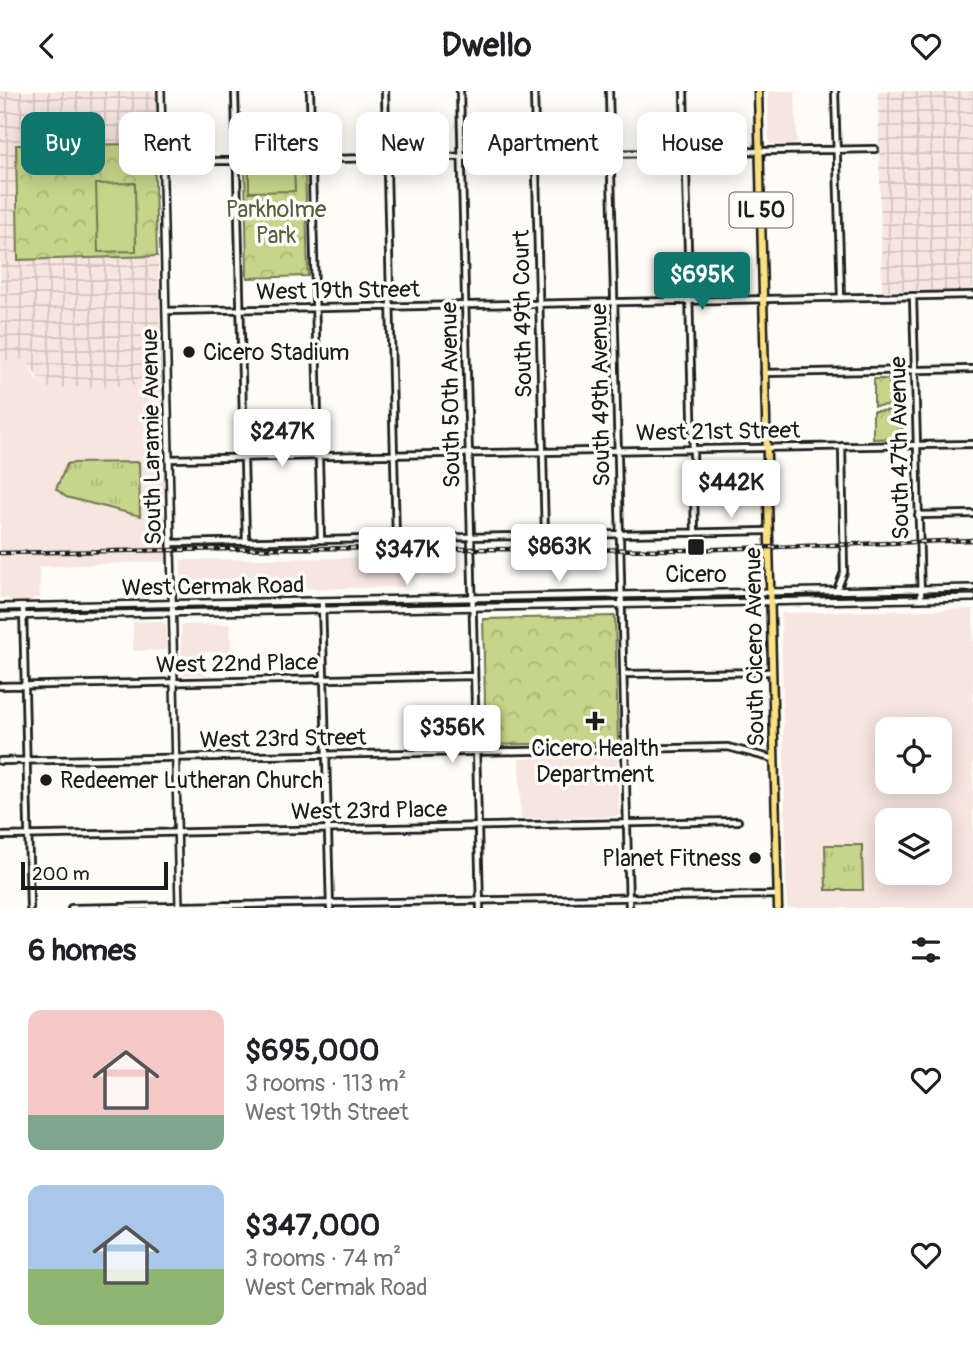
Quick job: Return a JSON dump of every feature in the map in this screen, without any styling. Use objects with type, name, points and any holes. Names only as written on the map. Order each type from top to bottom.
[{"type":"main road","name":"South Laramie Avenue","points":[[161,91],[162,112]]},
{"type":"main road","name":"South Cicero Avenue","points":[[758,91],[778,908]]},
{"type":"main road","name":"South Laramie Avenue","points":[[163,175],[179,907]]},
{"type":"main road","name":"West Cermak Road","points":[[0,607],[973,588]]},
{"type":"main road","name":"West Cermak Road","points":[[0,616],[973,598]]},
{"type":"street","points":[[235,91],[236,112]]},
{"type":"street","points":[[310,91],[311,112]]},
{"type":"street","points":[[385,91],[386,112]]},
{"type":"street","name":"South 50th Avenue","points":[[460,91],[480,908]]},
{"type":"street","name":"South 49th Court","points":[[534,91],[535,112]]},
{"type":"street","name":"South 49th Avenue","points":[[609,91],[610,112]]},
{"type":"street","points":[[684,91],[684,112]]},
{"type":"street","points":[[835,91],[841,298]]},
{"type":"street","points":[[747,151],[875,149]]},
{"type":"street","points":[[449,156],[461,156]]},
{"type":"street","points":[[237,175],[246,541]]},
{"type":"street","points":[[312,175],[321,540]]},
{"type":"street","points":[[387,175],[396,539]]},
{"type":"street","name":"South 49th Court","points":[[536,175],[545,536]]},
{"type":"street","name":"South 49th Avenue","points":[[612,175],[629,908]]},
{"type":"street","points":[[686,175],[695,533]]},
{"type":"street","name":"West 19th Street","points":[[166,311],[973,295]]},
{"type":"street","name":"South 47th Avenue","points":[[913,296],[921,599]]},
{"type":"street","points":[[764,373],[973,369]]},
{"type":"street","name":"West 21st Street","points":[[169,459],[973,444]]},
{"type":"street","points":[[836,591],[842,584],[844,572],[842,446]]},
{"type":"street","points":[[918,515],[973,514]]},
{"type":"street","points":[[171,543],[768,531]]},
{"type":"street","points":[[322,601],[329,906]]},
{"type":"street","points":[[23,607],[30,908]]},
{"type":"street","points":[[624,674],[772,672]]},
{"type":"street","name":"West 22nd Place","points":[[0,685],[474,676]]},
{"type":"street","name":"West 23rd Street","points":[[0,761],[625,748],[736,749],[774,759]]},
{"type":"street","name":"West 23rd Place","points":[[0,836],[738,821]]},
{"type":"street","points":[[71,908],[329,906],[778,895]]},
{"type":"shaded area","points":[[0,91],[156,91],[157,112],[119,112],[119,175],[155,175],[162,385],[45,388],[26,360],[0,360]]},
{"type":"shaded area","points":[[768,91],[795,91],[797,144],[769,144]]},
{"type":"shaded area","points":[[878,91],[973,91],[973,291],[882,290]]},
{"type":"shaded area","points":[[0,360],[26,360],[35,377],[46,388],[162,385],[166,561],[39,567],[40,598],[33,598],[31,604],[15,604],[8,598],[0,598]]},
{"type":"shaded area","points":[[404,557],[404,587],[181,591],[181,560]]},
{"type":"shaded area","points":[[973,609],[973,908],[787,908],[781,613]]},
{"type":"shaded area","points":[[160,621],[166,625],[167,650],[133,651],[133,622]]},
{"type":"shaded area","points":[[230,624],[231,652],[204,652],[204,675],[182,675],[181,625]]},
{"type":"shaded area","points":[[617,756],[619,816],[521,819],[519,759]]},
{"type":"green space","points":[[105,144],[119,144],[119,175],[155,175],[157,256],[18,260],[16,145],[21,145],[21,175],[105,175]]},
{"type":"green space","name":"Parkholme Park","points":[[245,175],[305,175],[308,276],[247,278]]},
{"type":"green space","points":[[249,175],[294,175],[295,191],[249,192]]},
{"type":"green space","points":[[135,183],[136,251],[98,252],[96,184]]},
{"type":"green space","points":[[874,379],[896,379],[896,405],[874,406]]},
{"type":"green space","points":[[902,410],[903,438],[873,439],[873,411]]},
{"type":"green space","points":[[139,462],[140,516],[66,497],[56,489],[67,464]]},
{"type":"green space","points":[[615,616],[618,742],[486,745],[483,619]]},
{"type":"green space","points":[[825,845],[862,845],[863,890],[826,890]]},
{"type":"railway","points":[[0,553],[287,548],[689,550],[973,540]]},
{"type":"place","name":"Cicero Stadium","points":[[189,352]]},
{"type":"place","name":"Cicero","points":[[696,547]]},
{"type":"place","name":"Cicero Health Department","points":[[595,721]]},
{"type":"place","name":"Redeemer Lutheran Church","points":[[46,780]]},
{"type":"place","name":"Planet Fitness","points":[[755,858]]}]
